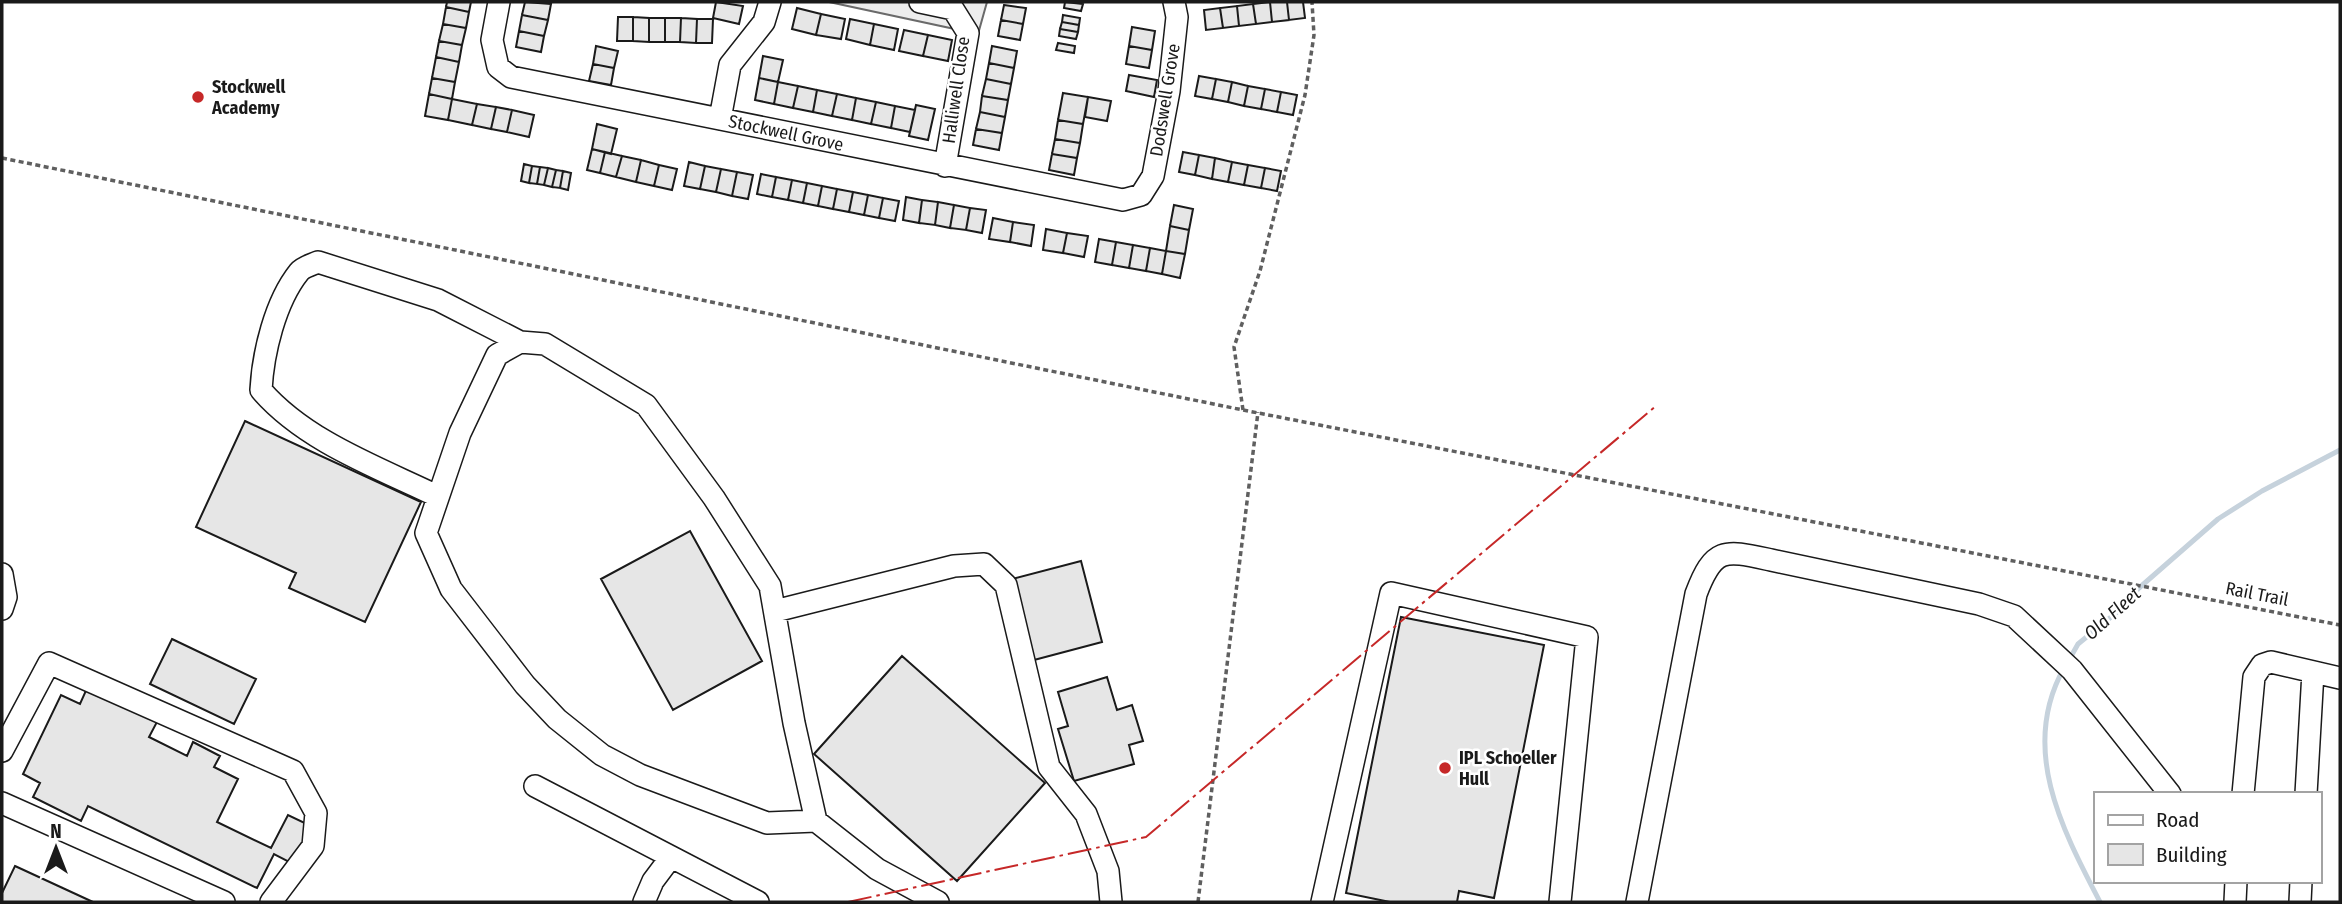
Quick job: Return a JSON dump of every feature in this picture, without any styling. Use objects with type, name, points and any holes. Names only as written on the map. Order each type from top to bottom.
[{"type":"street","name":"Stockwell Grove","points":[[499,2],[492,40],[498,67],[511,77],[1123,200],[1141,195]]},
{"type":"street","points":[[720,119],[730,65],[764,22],[770,2]]},
{"type":"street","name":"Halliwell Close","points":[[920,2],[953,9],[968,33],[945,166]]},
{"type":"street","name":"Dodswell Grove","points":[[1141,195],[1153,176],[1169,91],[1177,17],[1174,2]]},
{"type":"street","points":[[437,496],[332,444],[278,409],[261,390],[262,367],[283,299],[300,270],[318,262],[438,300],[520,342],[545,344],[646,405],[714,498],[771,586],[794,723],[816,821],[877,869],[938,902]]},
{"type":"street","points":[[520,342],[497,355],[460,433],[426,533],[451,589],[525,685],[557,719],[602,755],[707,803],[767,823],[816,821]]},
{"type":"street","points":[[1637,902],[1696,594],[1706,567],[1724,554],[1742,554],[1979,604],[2014,616],[2065,663],[2168,792]]},
{"type":"street","points":[[775,611],[954,566],[984,564],[1006,585],[1049,767],[1086,814],[1108,871],[1111,902]]},
{"type":"street","points":[[2,574],[6,597],[2,609]]},
{"type":"street","points":[[1322,902],[1391,593],[1587,637],[1560,902]]},
{"type":"street","points":[[2243,792],[2254,677],[2262,666],[2271,662],[2340,678]]},
{"type":"street","points":[[2,751],[49,663],[293,771],[316,813],[313,846],[271,902]]},
{"type":"street","points":[[2306,792],[2313,672]]},
{"type":"street","points":[[535,786],[758,902]]},
{"type":"street","points":[[2,803],[224,902]]},
{"type":"street","points":[[644,902],[653,881],[671,857]]},
{"type":"street","points":[[2235,902],[2236,883]]},
{"type":"street","points":[[2300,902],[2301,883]]},
{"type":"path","points":[[1243,410],[1234,347],[1260,271],[1305,95],[1314,35],[1312,2]]},
{"type":"path","name":"Rail Trail","points":[[2,158],[1243,410],[2340,625]]},
{"type":"path","points":[[1198,902],[1258,412]]},
{"type":"shaded area","points":[[829,2],[987,2],[978,34]]},
{"type":"building","points":[[447,2],[471,2],[469,12],[446,7]]},
{"type":"building","points":[[525,2],[551,4],[548,20],[522,15]]},
{"type":"building","points":[[716,2],[743,6],[739,24],[713,18]]},
{"type":"building","points":[[1065,2],[1083,4],[1081,11],[1064,8]]},
{"type":"building","points":[[1270,2],[1272,22],[1256,24],[1253,4]]},
{"type":"building","points":[[1270,2],[1287,2],[1289,20],[1272,22]]},
{"type":"building","points":[[1287,2],[1303,2],[1305,18],[1289,20]]},
{"type":"building","points":[[1253,4],[1256,24],[1239,26],[1237,6]]},
{"type":"building","points":[[1004,5],[1026,8],[1023,24],[1001,20]]},
{"type":"building","points":[[1237,6],[1239,26],[1223,28],[1220,8]]},
{"type":"building","points":[[446,7],[469,12],[466,28],[443,24]]},
{"type":"building","points":[[797,8],[821,14],[816,35],[792,29]]},
{"type":"building","points":[[1220,8],[1223,28],[1206,30],[1204,10]]},
{"type":"building","points":[[821,14],[845,19],[841,39],[816,35]]},
{"type":"building","points":[[522,15],[548,20],[544,36],[519,31]]},
{"type":"building","points":[[1063,15],[1080,18],[1079,25],[1062,22]]},
{"type":"building","points":[[618,17],[633,17],[633,41],[617,41]]},
{"type":"building","points":[[633,17],[649,18],[649,42],[633,41]]},
{"type":"building","points":[[649,18],[665,18],[665,42],[649,42]]},
{"type":"building","points":[[665,18],[681,18],[680,42],[665,42]]},
{"type":"building","points":[[681,18],[697,19],[696,43],[680,42]]},
{"type":"building","points":[[697,19],[713,19],[712,43],[696,43]]},
{"type":"building","points":[[850,19],[874,24],[870,45],[846,39]]},
{"type":"building","points":[[1001,20],[1023,24],[1020,40],[998,36]]},
{"type":"building","points":[[1062,22],[1079,25],[1078,32],[1060,29]]},
{"type":"building","points":[[443,24],[466,28],[462,45],[439,41]]},
{"type":"building","points":[[874,24],[898,29],[894,50],[870,45]]},
{"type":"building","points":[[1132,27],[1155,31],[1152,50],[1129,46]]},
{"type":"building","points":[[1060,29],[1078,32],[1076,39],[1059,36]]},
{"type":"building","points":[[904,30],[928,35],[923,56],[899,51]]},
{"type":"building","points":[[519,31],[544,36],[541,52],[516,47]]},
{"type":"building","points":[[928,35],[952,40],[948,61],[923,56]]},
{"type":"building","points":[[439,41],[462,45],[459,62],[436,57]]},
{"type":"building","points":[[1058,43],[1075,46],[1074,53],[1056,50]]},
{"type":"building","points":[[596,46],[618,51],[614,68],[593,64]]},
{"type":"building","points":[[992,46],[1017,51],[1014,68],[989,63]]},
{"type":"building","points":[[1129,46],[1152,50],[1149,68],[1126,64]]},
{"type":"building","points":[[763,56],[783,60],[778,82],[759,78]]},
{"type":"building","points":[[436,57],[459,62],[455,82],[432,78]]},
{"type":"building","points":[[989,63],[1014,68],[1011,84],[986,79]]},
{"type":"building","points":[[593,64],[614,68],[611,85],[589,81]]},
{"type":"building","points":[[1129,75],[1157,80],[1154,97],[1126,91]]},
{"type":"building","points":[[1199,76],[1216,79],[1212,99],[1195,96]]},
{"type":"building","points":[[432,78],[455,82],[452,99],[429,94]]},
{"type":"building","points":[[759,78],[778,82],[774,104],[755,100]]},
{"type":"building","points":[[986,79],[1011,84],[1008,100],[982,96]]},
{"type":"building","points":[[1216,79],[1232,82],[1228,102],[1212,99]]},
{"type":"building","points":[[778,82],[798,86],[793,108],[774,104]]},
{"type":"building","points":[[1232,82],[1248,86],[1244,106],[1228,102]]},
{"type":"building","points":[[798,86],[817,90],[813,112],[793,108]]},
{"type":"building","points":[[1248,86],[1265,89],[1261,109],[1244,106]]},
{"type":"building","points":[[1265,89],[1281,92],[1277,112],[1261,109]]},
{"type":"building","points":[[817,90],[837,94],[832,116],[813,112]]},
{"type":"building","points":[[1281,92],[1297,95],[1293,115],[1277,112]]},
{"type":"building","points":[[1063,93],[1088,97],[1083,124],[1058,120]]},
{"type":"building","points":[[429,94],[452,99],[448,120],[425,116]]},
{"type":"building","points":[[837,94],[856,98],[852,120],[832,116]]},
{"type":"building","points":[[982,96],[1008,100],[1005,117],[980,112]]},
{"type":"building","points":[[1088,97],[1111,101],[1107,121],[1085,117]]},
{"type":"building","points":[[856,98],[876,102],[871,124],[852,120]]},
{"type":"building","points":[[452,99],[477,104],[472,125],[448,120]]},
{"type":"building","points":[[876,102],[895,106],[891,128],[871,124]]},
{"type":"building","points":[[477,104],[496,107],[491,129],[472,125]]},
{"type":"building","points":[[916,105],[935,109],[928,140],[909,136]]},
{"type":"building","points":[[895,106],[915,110],[910,132],[891,128]]},
{"type":"building","points":[[496,107],[512,110],[507,132],[491,129]]},
{"type":"building","points":[[512,110],[534,115],[529,137],[507,132]]},
{"type":"building","points":[[980,112],[1005,117],[1002,133],[976,129]]},
{"type":"building","points":[[1058,120],[1083,124],[1080,143],[1055,139]]},
{"type":"building","points":[[597,124],[617,129],[611,154],[592,149]]},
{"type":"building","points":[[976,129],[1002,133],[999,150],[973,145]]},
{"type":"building","points":[[1055,139],[1080,143],[1077,158],[1052,154]]},
{"type":"building","points":[[592,149],[605,152],[600,173],[587,170]]},
{"type":"building","points":[[605,152],[622,156],[616,177],[600,173]]},
{"type":"building","points":[[1183,152],[1199,155],[1195,175],[1179,172]]},
{"type":"building","points":[[1052,154],[1077,158],[1074,175],[1049,170]]},
{"type":"building","points":[[1199,155],[1215,158],[1212,179],[1195,175]]},
{"type":"building","points":[[622,156],[641,160],[636,182],[616,177]]},
{"type":"building","points":[[1215,158],[1232,162],[1228,182],[1212,179]]},
{"type":"building","points":[[641,160],[659,165],[654,186],[636,182]]},
{"type":"building","points":[[689,162],[705,166],[700,189],[684,186]]},
{"type":"building","points":[[1232,162],[1248,165],[1244,185],[1228,182]]},
{"type":"building","points":[[524,164],[532,166],[529,183],[521,181]]},
{"type":"building","points":[[659,165],[677,169],[672,190],[654,186]]},
{"type":"building","points":[[1248,165],[1265,168],[1261,188],[1244,185]]},
{"type":"building","points":[[532,166],[540,167],[537,184],[529,183]]},
{"type":"building","points":[[705,166],[721,169],[716,192],[700,189]]},
{"type":"building","points":[[540,167],[548,168],[544,185],[537,184]]},
{"type":"building","points":[[548,168],[556,170],[552,187],[544,185]]},
{"type":"building","points":[[1265,168],[1281,171],[1277,191],[1261,188]]},
{"type":"building","points":[[721,169],[737,172],[732,196],[716,192]]},
{"type":"building","points":[[556,170],[563,171],[560,188],[552,187]]},
{"type":"building","points":[[563,171],[571,173],[568,190],[560,188]]},
{"type":"building","points":[[737,172],[753,175],[748,199],[732,196]]},
{"type":"building","points":[[761,174],[776,177],[772,197],[757,194]]},
{"type":"building","points":[[776,177],[792,180],[788,200],[772,197]]},
{"type":"building","points":[[792,180],[807,183],[803,203],[788,200]]},
{"type":"building","points":[[807,183],[822,186],[818,206],[803,203]]},
{"type":"building","points":[[822,186],[837,189],[833,209],[818,206]]},
{"type":"building","points":[[837,189],[853,192],[849,212],[833,209]]},
{"type":"building","points":[[853,192],[868,195],[864,215],[849,212]]},
{"type":"building","points":[[868,195],[883,198],[879,218],[864,215]]},
{"type":"building","points":[[906,197],[922,200],[919,223],[903,220]]},
{"type":"building","points":[[883,198],[899,201],[895,221],[879,218]]},
{"type":"building","points":[[922,200],[938,202],[935,225],[919,223]]},
{"type":"building","points":[[938,202],[954,205],[950,228],[935,225]]},
{"type":"building","points":[[954,205],[970,208],[966,230],[950,228]]},
{"type":"building","points":[[1174,205],[1193,209],[1189,230],[1170,226]]},
{"type":"building","points":[[970,208],[986,210],[982,233],[966,230]]},
{"type":"building","points":[[993,218],[1013,222],[1010,242],[989,239]]},
{"type":"building","points":[[1013,222],[1034,225],[1031,246],[1010,242]]},
{"type":"building","points":[[1170,226],[1189,230],[1185,254],[1166,251]]},
{"type":"building","points":[[1046,229],[1067,233],[1063,253],[1043,250]]},
{"type":"building","points":[[1067,233],[1088,236],[1084,257],[1063,253]]},
{"type":"building","points":[[1099,239],[1116,242],[1112,265],[1095,262]]},
{"type":"building","points":[[1116,242],[1133,245],[1129,268],[1112,265]]},
{"type":"building","points":[[1133,245],[1150,248],[1146,271],[1129,268]]},
{"type":"building","points":[[1150,248],[1166,251],[1162,274],[1146,271]]},
{"type":"building","points":[[1166,251],[1185,254],[1180,278],[1162,274]]},
{"type":"building","points":[[245,421],[421,502],[365,622],[289,588],[296,573],[196,527]]},
{"type":"building","points":[[690,531],[762,661],[673,710],[601,579]]},
{"type":"building","points":[[1081,561],[1102,642],[1034,660],[1012,579]]},
{"type":"building","name":"IPL Schoeller Hull","points":[[1401,617],[1544,645],[1494,898],[1459,891],[1457,902],[1390,902],[1346,893]]},
{"type":"building","points":[[172,639],[256,679],[234,724],[150,684]]},
{"type":"building","points":[[902,656],[1045,783],[957,881],[814,754]]},
{"type":"building","points":[[1107,677],[1117,710],[1132,705],[1143,741],[1129,745],[1134,764],[1074,781],[1058,729],[1068,726],[1058,692]]},
{"type":"building","points":[[88,686],[158,720],[149,737],[187,756],[193,742],[220,756],[214,767],[238,779],[217,822],[271,848],[288,815],[311,826],[293,864],[274,854],[257,888],[88,806],[81,821],[33,797],[40,783],[23,774],[61,695],[80,704]]},
{"type":"building","points":[[15,866],[93,902],[2,902],[2,893]]},
{"type":"waterway","name":"Old Fleet","points":[[2069,660],[2078,644],[2122,608],[2139,588],[2218,519],[2262,491],[2340,450]]},
{"type":"waterway","name":"Old Fleet","points":[[2064,668],[2051,698],[2045,728],[2046,758],[2060,817],[2100,902]]},
{"type":"power","points":[[848,902],[1146,837],[1657,405]]},
{"type":"place","name":"Stockwell Academy","points":[[198,97]]},
{"type":"place","name":"IPL Schoeller Hull","points":[[1445,768]]}]
